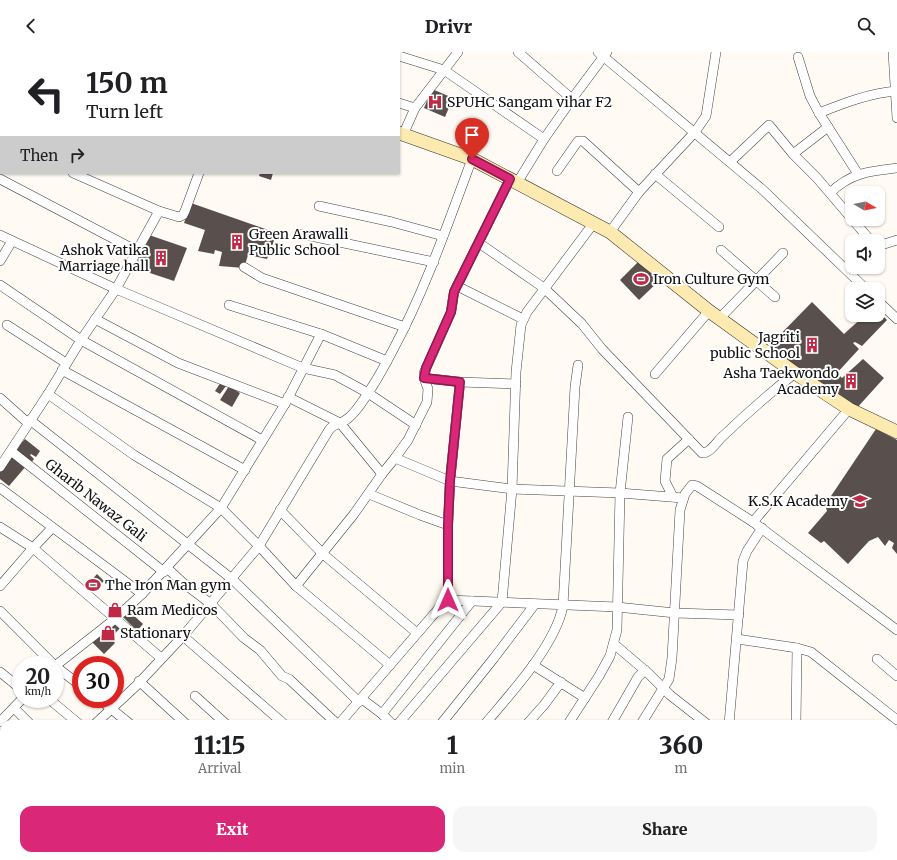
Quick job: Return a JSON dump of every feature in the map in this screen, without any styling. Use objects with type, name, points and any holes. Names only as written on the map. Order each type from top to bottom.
[{"type":"street","points":[[458,52],[415,108],[401,134],[472,159],[610,232],[714,315],[796,373],[849,409],[897,432]]},
{"type":"street","points":[[518,52],[572,99]]},
{"type":"street","points":[[610,232],[639,192],[695,132],[707,111],[716,52]]},
{"type":"street","points":[[892,52],[897,118]]},
{"type":"street","points":[[296,586],[323,554],[408,440],[427,402],[428,389],[424,378],[426,368],[451,312],[454,292],[457,286],[513,181],[603,54],[777,203],[859,282]]},
{"type":"street","points":[[400,56],[444,70],[544,139]]},
{"type":"street","points":[[798,57],[806,86],[819,113],[858,174]]},
{"type":"street","points":[[819,113],[841,104],[896,91]]},
{"type":"street","points":[[400,102],[415,108]]},
{"type":"street","points":[[730,162],[769,125],[793,154],[817,178],[845,211]]},
{"type":"street","points":[[793,154],[828,127]]},
{"type":"street","points":[[557,171],[578,141],[583,141],[639,192]]},
{"type":"street","points":[[124,697],[136,686],[139,681],[183,636],[259,546],[329,430],[333,425],[347,419],[368,393],[405,327],[434,262],[472,159]]},
{"type":"street","points":[[830,193],[835,187],[858,174],[897,168]]},
{"type":"street","points":[[75,174],[159,211],[179,217],[183,215],[199,174]]},
{"type":"street","points":[[655,174],[719,227]]},
{"type":"street","points":[[0,179],[137,251]]},
{"type":"street","points":[[319,206],[392,222],[443,236]]},
{"type":"street","points":[[0,467],[48,394],[80,340],[116,289],[159,211]]},
{"type":"street","points":[[401,720],[502,602],[512,489],[516,372],[523,319],[526,312],[593,224]]},
{"type":"street","points":[[858,226],[865,234]]},
{"type":"street","points":[[301,234],[434,262]]},
{"type":"street","points":[[0,235],[116,289],[303,368],[335,375],[368,393],[416,425]]},
{"type":"street","points":[[885,244],[897,240]]},
{"type":"street","points":[[0,261],[12,241]]},
{"type":"street","points":[[479,243],[544,288],[582,324],[602,349],[702,453],[708,452],[760,402],[796,373]]},
{"type":"street","points":[[721,250],[775,297]]},
{"type":"street","points":[[655,374],[714,315],[756,280],[783,253]]},
{"type":"street","points":[[244,267],[262,278],[405,327]]},
{"type":"street","points":[[0,285],[80,340],[262,440]]},
{"type":"street","points":[[457,286],[523,319]]},
{"type":"street","points":[[229,305],[321,334],[386,361]]},
{"type":"street","points":[[885,308],[897,319]]},
{"type":"street","points":[[95,319],[178,363],[287,401],[340,423],[382,474]]},
{"type":"street","points":[[7,325],[64,366],[245,470]]},
{"type":"street","points":[[64,659],[115,619],[142,594],[166,570],[221,508],[287,401],[321,334]]},
{"type":"street","points":[[488,720],[533,665],[558,624],[563,606],[575,387],[578,365]]},
{"type":"street","points":[[424,378],[460,382],[516,384]]},
{"type":"street","points":[[448,600],[448,525],[450,481],[460,382]]},
{"type":"street","points":[[48,394],[134,455],[221,508],[296,586],[390,665]]},
{"type":"street","points":[[0,398],[232,579],[360,700],[382,714],[388,720]]},
{"type":"street","points":[[753,522],[849,409]]},
{"type":"street","points":[[571,720],[610,656],[617,630],[620,494],[628,417]]},
{"type":"street","points":[[673,498],[665,481],[667,459],[689,439]]},
{"type":"street","name":"Gharib Nawaz Gali","points":[[11,451],[211,604],[244,638],[260,650],[282,676],[289,679],[334,720]]},
{"type":"street","points":[[395,458],[450,481],[512,489],[683,498]]},
{"type":"street","points":[[644,720],[664,689],[670,674],[675,613],[680,510],[683,498],[688,488],[692,485],[696,485],[762,528],[897,630]]},
{"type":"street","points":[[0,488],[142,594]]},
{"type":"street","points":[[369,494],[448,525]]},
{"type":"street","points":[[280,510],[323,554],[417,634]]},
{"type":"street","points":[[0,527],[33,548],[161,658]]},
{"type":"street","points":[[0,586],[52,528]]},
{"type":"street","points":[[729,720],[744,556],[762,528]]},
{"type":"street","points":[[342,720],[440,606],[448,600],[617,608],[675,613],[739,615]]},
{"type":"street","points":[[382,714],[472,601]]},
{"type":"street","points":[[444,720],[535,604]]},
{"type":"street","points":[[0,611],[45,656]]},
{"type":"street","points":[[183,636],[279,720]]},
{"type":"street","points":[[737,639],[797,648],[815,654],[897,720]]},
{"type":"street","points":[[614,644],[645,670],[664,689],[702,720]]},
{"type":"street","points":[[796,720],[797,648]]},
{"type":"street","points":[[877,659],[897,676]]},
{"type":"street","points":[[533,665],[585,698]]},
{"type":"street","points":[[613,720],[638,677],[645,670]]},
{"type":"street","points":[[0,672],[12,682]]},
{"type":"street","points":[[64,673],[72,679]]},
{"type":"street","points":[[139,681],[182,720]]},
{"type":"street","points":[[531,720],[561,682]]},
{"type":"street","points":[[195,696],[222,720]]},
{"type":"street","points":[[1,718],[14,708],[26,720]]},
{"type":"street","points":[[60,708],[74,720]]},
{"type":"street","points":[[99,720],[111,708],[125,720]]},
{"type":"building","points":[[432,89],[453,98],[445,117],[424,108]]},
{"type":"building","points":[[260,174],[273,174],[271,180],[259,176]]},
{"type":"building","name":"Green Arawalli Public School","points":[[191,203],[277,233],[267,259],[248,255],[244,268],[219,266],[222,252],[215,250],[214,254],[198,251],[205,230],[184,223]]},
{"type":"building","name":"Ashok Vatika Marriage hall","points":[[149,235],[187,248],[174,281],[135,268]]},
{"type":"building","name":"Iron Culture Gym","points":[[639,261],[661,279],[639,300],[620,280]]},
{"type":"building","name":"Jagriti public School","points":[[812,302],[844,334],[857,322],[885,322],[885,318],[887,320],[862,346],[855,342],[853,343],[859,349],[837,373],[842,378],[863,359],[884,378],[856,409],[765,350]]},
{"type":"building","points":[[221,382],[226,386],[220,394],[215,391]]},
{"type":"building","points":[[229,386],[240,393],[232,407],[220,400]]},
{"type":"building","points":[[876,429],[897,440],[897,554],[892,548],[894,543],[889,540],[885,546],[878,537],[869,541],[848,564],[824,541],[821,543],[808,533],[827,511],[825,505]]},
{"type":"building","points":[[25,439],[40,451],[36,457],[31,454],[30,455],[34,459],[31,463],[15,450]]},
{"type":"building","points":[[12,453],[27,465],[9,486],[0,479],[0,469]]},
{"type":"building","name":"The Iron Man gym","points":[[97,574],[104,581],[89,595],[83,590]]},
{"type":"building","name":"Ram Medicos","points":[[115,602],[123,609],[114,617],[108,611]]},
{"type":"building","points":[[129,611],[143,624],[137,631],[123,617]]},
{"type":"building","name":"Stationary","points":[[115,621],[121,627],[111,638],[115,643],[104,654],[91,641]]},
{"type":"place","name":"SPUHC Sangam vihar F2","points":[[435,102]]},
{"type":"place","name":"Green Arawalli Public School","points":[[237,242]]},
{"type":"place","name":"Ashok Vatika Marriage hall","points":[[161,258]]},
{"type":"place","name":"Iron Culture Gym","points":[[641,279]]},
{"type":"place","name":"Jagriti public School","points":[[812,345]]},
{"type":"place","name":"Asha Taekwondo Academy","points":[[851,381]]},
{"type":"place","name":"K.S.K Academy","points":[[860,501]]},
{"type":"place","name":"The Iron Man gym","points":[[93,585]]},
{"type":"place","name":"Ram Medicos","points":[[115,610]]},
{"type":"place","name":"Stationary","points":[[108,633]]},
{"type":"route","points":[[448,600],[448,525],[450,481],[460,382],[424,378],[424,376],[426,368],[451,312],[454,292],[510,179],[472,159]]}]
